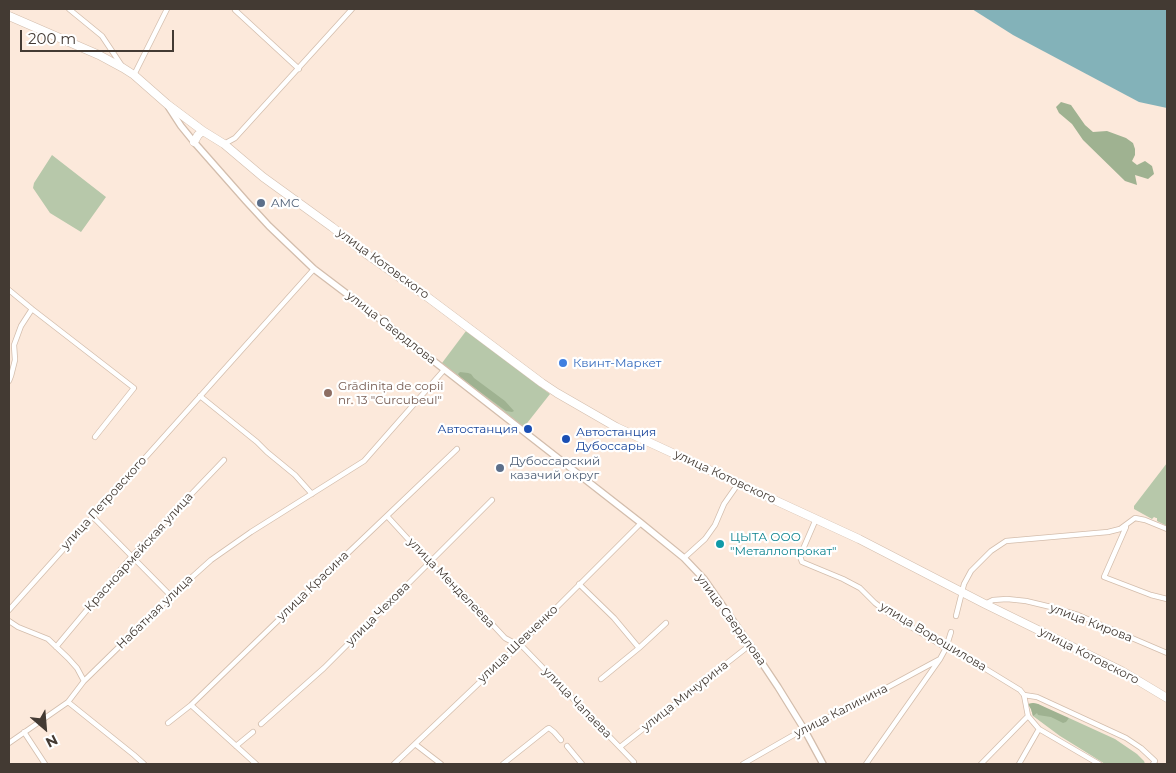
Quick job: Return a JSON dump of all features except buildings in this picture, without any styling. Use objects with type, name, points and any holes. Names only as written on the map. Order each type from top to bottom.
[{"type":"highway","name":"улица Свердлова","points":[[9,16],[99,55],[123,68],[134,75],[167,104]]},
{"type":"highway","name":"улица Котовского","points":[[167,104],[224,144],[269,182],[557,393],[616,427],[860,539],[985,604],[1122,670],[1167,698]]},
{"type":"highway","points":[[194,142],[203,131]]},
{"type":"street","points":[[69,9],[98,32],[123,68]]},
{"type":"street","points":[[134,75],[167,9]]},
{"type":"street","points":[[224,144],[236,138],[352,9]]},
{"type":"street","points":[[235,10],[299,69]]},
{"type":"street","points":[[99,55],[104,53],[109,46]]},
{"type":"street","name":"улица Свердлова","points":[[167,104],[194,142],[269,226],[314,269],[684,558],[704,579],[750,645],[804,728],[823,764]]},
{"type":"street","name":"улица Петровского","points":[[9,610],[314,269]]},
{"type":"street","points":[[9,290],[134,388],[95,437]]},
{"type":"street","points":[[9,381],[14,368],[14,346],[17,336],[32,309]]},
{"type":"street","name":"Набатная улица","points":[[9,744],[68,702],[84,681],[171,596],[211,560],[251,532],[364,461],[444,370]]},
{"type":"street","points":[[200,396],[295,475],[312,494]]},
{"type":"street","name":"улица Красина","points":[[168,723],[191,704],[457,449]]},
{"type":"street","name":"Красноармейская улица","points":[[56,646],[132,556],[224,460]]},
{"type":"street","points":[[684,558],[699,546],[715,525],[724,504],[738,484]]},
{"type":"street","name":"улица Чехова","points":[[261,724],[324,668],[492,500]]},
{"type":"street","points":[[92,516],[171,596]]},
{"type":"street","name":"улица Менделеева","points":[[387,516],[430,563],[465,594],[505,638],[519,644]]},
{"type":"street","points":[[956,616],[964,584],[971,571],[991,551],[1006,541],[1108,532],[1120,529],[1134,518],[1167,528]]},
{"type":"street","name":"улица Ворошилова","points":[[816,519],[801,552],[802,562],[843,578],[860,588],[891,615],[946,648],[999,676],[1020,690],[1024,695],[1037,697],[1126,738],[1155,760],[1153,764]]},
{"type":"street","name":"улица Шевченко","points":[[394,764],[641,523]]},
{"type":"street","points":[[1126,525],[1104,578],[1167,599]]},
{"type":"street","points":[[580,584],[614,618],[638,648]]},
{"type":"street","name":"улица Кирова","points":[[985,604],[993,600],[1007,599],[1051,607],[1078,615],[1167,653]]},
{"type":"street","points":[[9,621],[18,628],[48,639],[77,668],[84,681]]},
{"type":"street","points":[[601,679],[666,623]]},
{"type":"street","points":[[866,764],[940,659],[951,632]]},
{"type":"street","name":"улица Чапаева","points":[[519,644],[634,762]]},
{"type":"street","name":"улица Мичурина","points":[[620,747],[750,645]]},
{"type":"street","name":"улица Калинина","points":[[744,764],[804,728],[857,704],[940,659]]},
{"type":"street","points":[[1024,695],[1028,716],[1039,729],[1099,764]]},
{"type":"street","points":[[68,702],[144,764]]},
{"type":"street","points":[[191,704],[256,764]]},
{"type":"street","points":[[981,764],[1028,716]]},
{"type":"street","points":[[503,764],[544,730],[549,728],[561,740]]},
{"type":"street","points":[[1020,764],[1039,729]]},
{"type":"street","points":[[24,732],[45,764]]},
{"type":"street","points":[[236,746],[252,732]]},
{"type":"street","points":[[415,744],[441,764]]},
{"type":"street","points":[[567,746],[582,764]]},
{"type":"green space","points":[[1061,102],[1071,105],[1085,125],[1093,132],[1107,131],[1126,138],[1133,143],[1135,155],[1132,161],[1137,165],[1145,161],[1152,166],[1154,174],[1148,179],[1135,175],[1137,185],[1125,181],[1083,140],[1072,124],[1059,113],[1056,107]]},
{"type":"green space","points":[[52,155],[106,197],[81,232],[50,213],[33,188],[34,183]]},
{"type":"green space","points":[[466,331],[550,394],[524,427],[442,363]]},
{"type":"green space","points":[[460,372],[471,374],[505,401],[514,411],[506,411],[460,377],[458,374]]},
{"type":"green space","points":[[1167,463],[1167,526],[1157,521],[1157,518],[1154,517],[1152,519],[1134,509],[1134,506]]},
{"type":"green space","points":[[1033,703],[1115,739],[1137,754],[1145,764],[1105,764],[1060,736],[1033,716],[1028,704]]},
{"type":"green space","points":[[1033,703],[1069,718],[1063,723],[1051,717],[1038,715],[1037,713],[1033,716],[1028,704]]},
{"type":"water","points":[[972,9],[1167,9],[1167,108],[1139,102],[1013,35]]},
{"type":"place","name":"AMC","points":[[261,203]]},
{"type":"place","name":"Квинт-Маркет","points":[[563,363]]},
{"type":"place","name":"Grădinița de copii nr. 13 \"Curcubeul\"","points":[[328,393]]},
{"type":"place","name":"Автостанция","points":[[528,429]]},
{"type":"place","name":"Автостанция Дубоссары","points":[[566,439]]},
{"type":"place","name":"Дубоссарский казачий округ","points":[[500,468]]},
{"type":"place","name":"ЦЫТА ООО \"Металлопрокат\"","points":[[720,544]]}]
